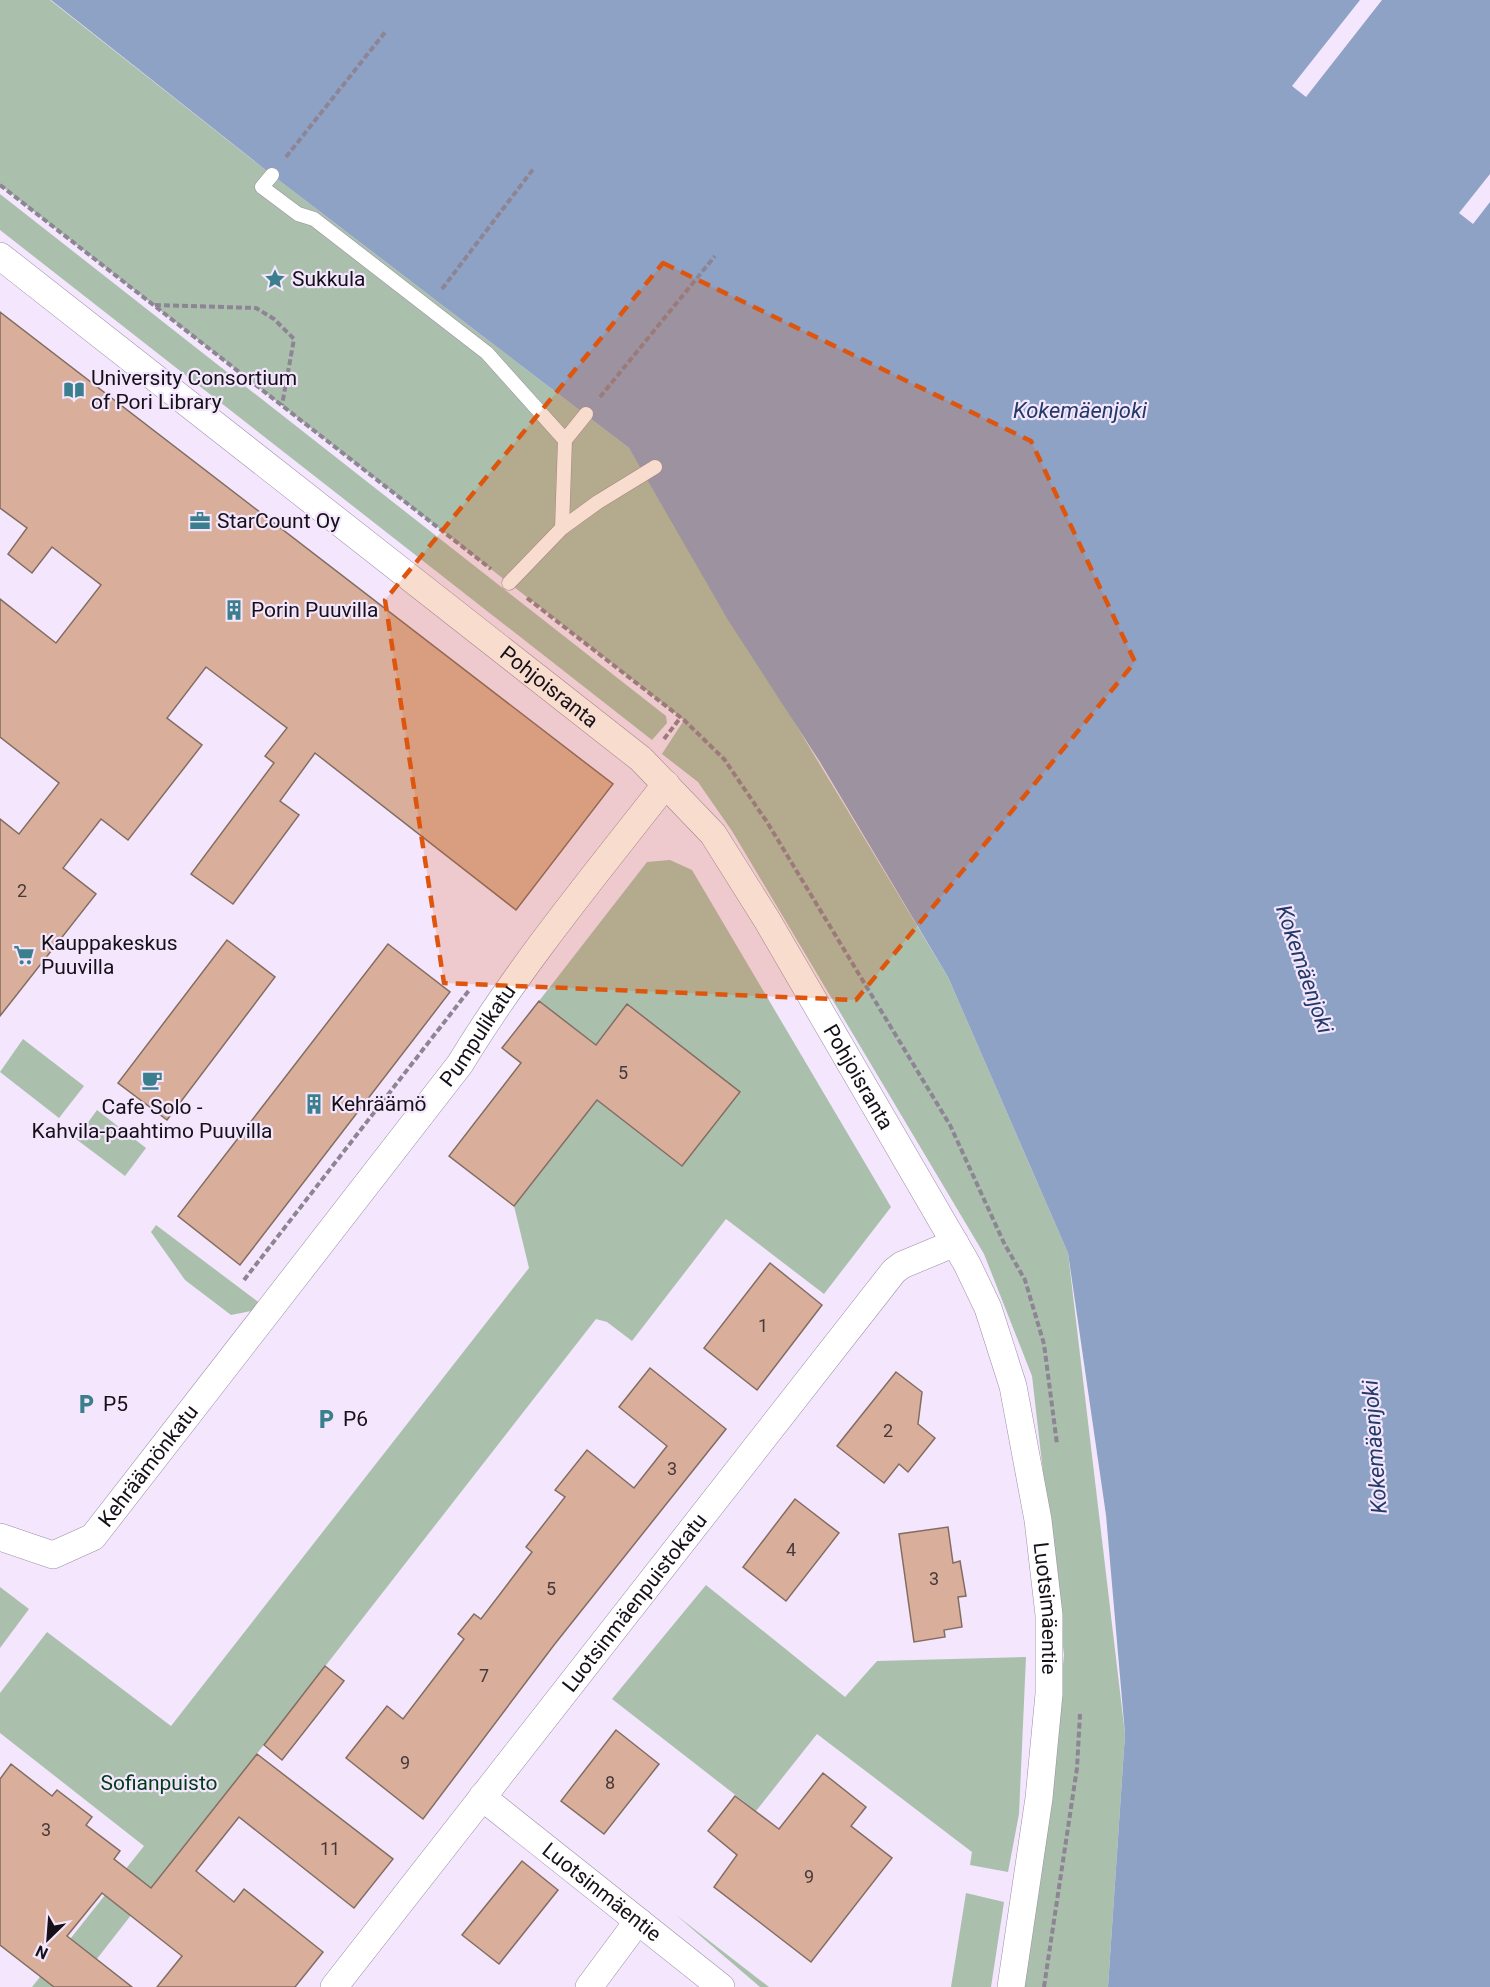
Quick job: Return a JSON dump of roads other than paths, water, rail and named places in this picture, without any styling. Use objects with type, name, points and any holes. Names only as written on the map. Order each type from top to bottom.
[{"type":"street","name":"Pohjoisranta","points":[[0,256],[645,763],[666,784],[713,834],[767,920],[955,1243]]},
{"type":"street","name":"Pumpulikatu","points":[[245,1344],[460,1064],[481,1030],[552,931],[666,784]]},
{"type":"street","name":"Luotsinmäenpuistokatu","points":[[334,1987],[894,1271],[902,1265],[955,1243]]},
{"type":"street","name":"Luotsimäentie","points":[[955,1243],[988,1308],[1014,1386],[1038,1520],[1049,1615],[1049,1694],[1039,1798],[1011,1987]]},
{"type":"street","name":"Kehräämönkatu","points":[[0,1537],[53,1555],[93,1538],[245,1344]]},
{"type":"street","name":"Luotsinmäentie","points":[[482,1797],[721,1987]]},
{"type":"street","points":[[589,1987],[638,1921]]},
{"type":"lane","points":[[272,175],[261,187],[298,214],[315,219],[431,303],[487,353],[565,440]]},
{"type":"lane","points":[[562,528],[565,440],[586,414]]},
{"type":"lane","points":[[509,583],[562,528],[598,502],[655,467]]},
{"type":"water","name":"Kokemäenjoki","points":[[51,0],[1490,0],[1490,1987],[1108,1987],[1125,1734],[1106,1515],[1068,1253],[948,977],[820,762],[728,620],[629,448],[272,175]]},
{"type":"place","name":"Sukkula","points":[[275,279]]},
{"type":"place","name":"University Consortium of Pori Library","points":[[74,390]]},
{"type":"place","name":"StarCount Oy","points":[[200,521]]},
{"type":"place","name":"Porin Puuvilla","points":[[234,610]]},
{"type":"place","name":"Kauppakeskus Puuvilla","points":[[24,955]]},
{"type":"place","name":"Cafe Solo - Kahvila-paahtimo Puuvilla","points":[[152,1080]]},
{"type":"place","name":"Kehräämö","points":[[314,1104]]},
{"type":"place","name":"P5","points":[[86,1404]]},
{"type":"place","name":"P6","points":[[326,1419]]},
{"type":"park label","name":"Sofianpuisto","points":[[159,1783]]}]
